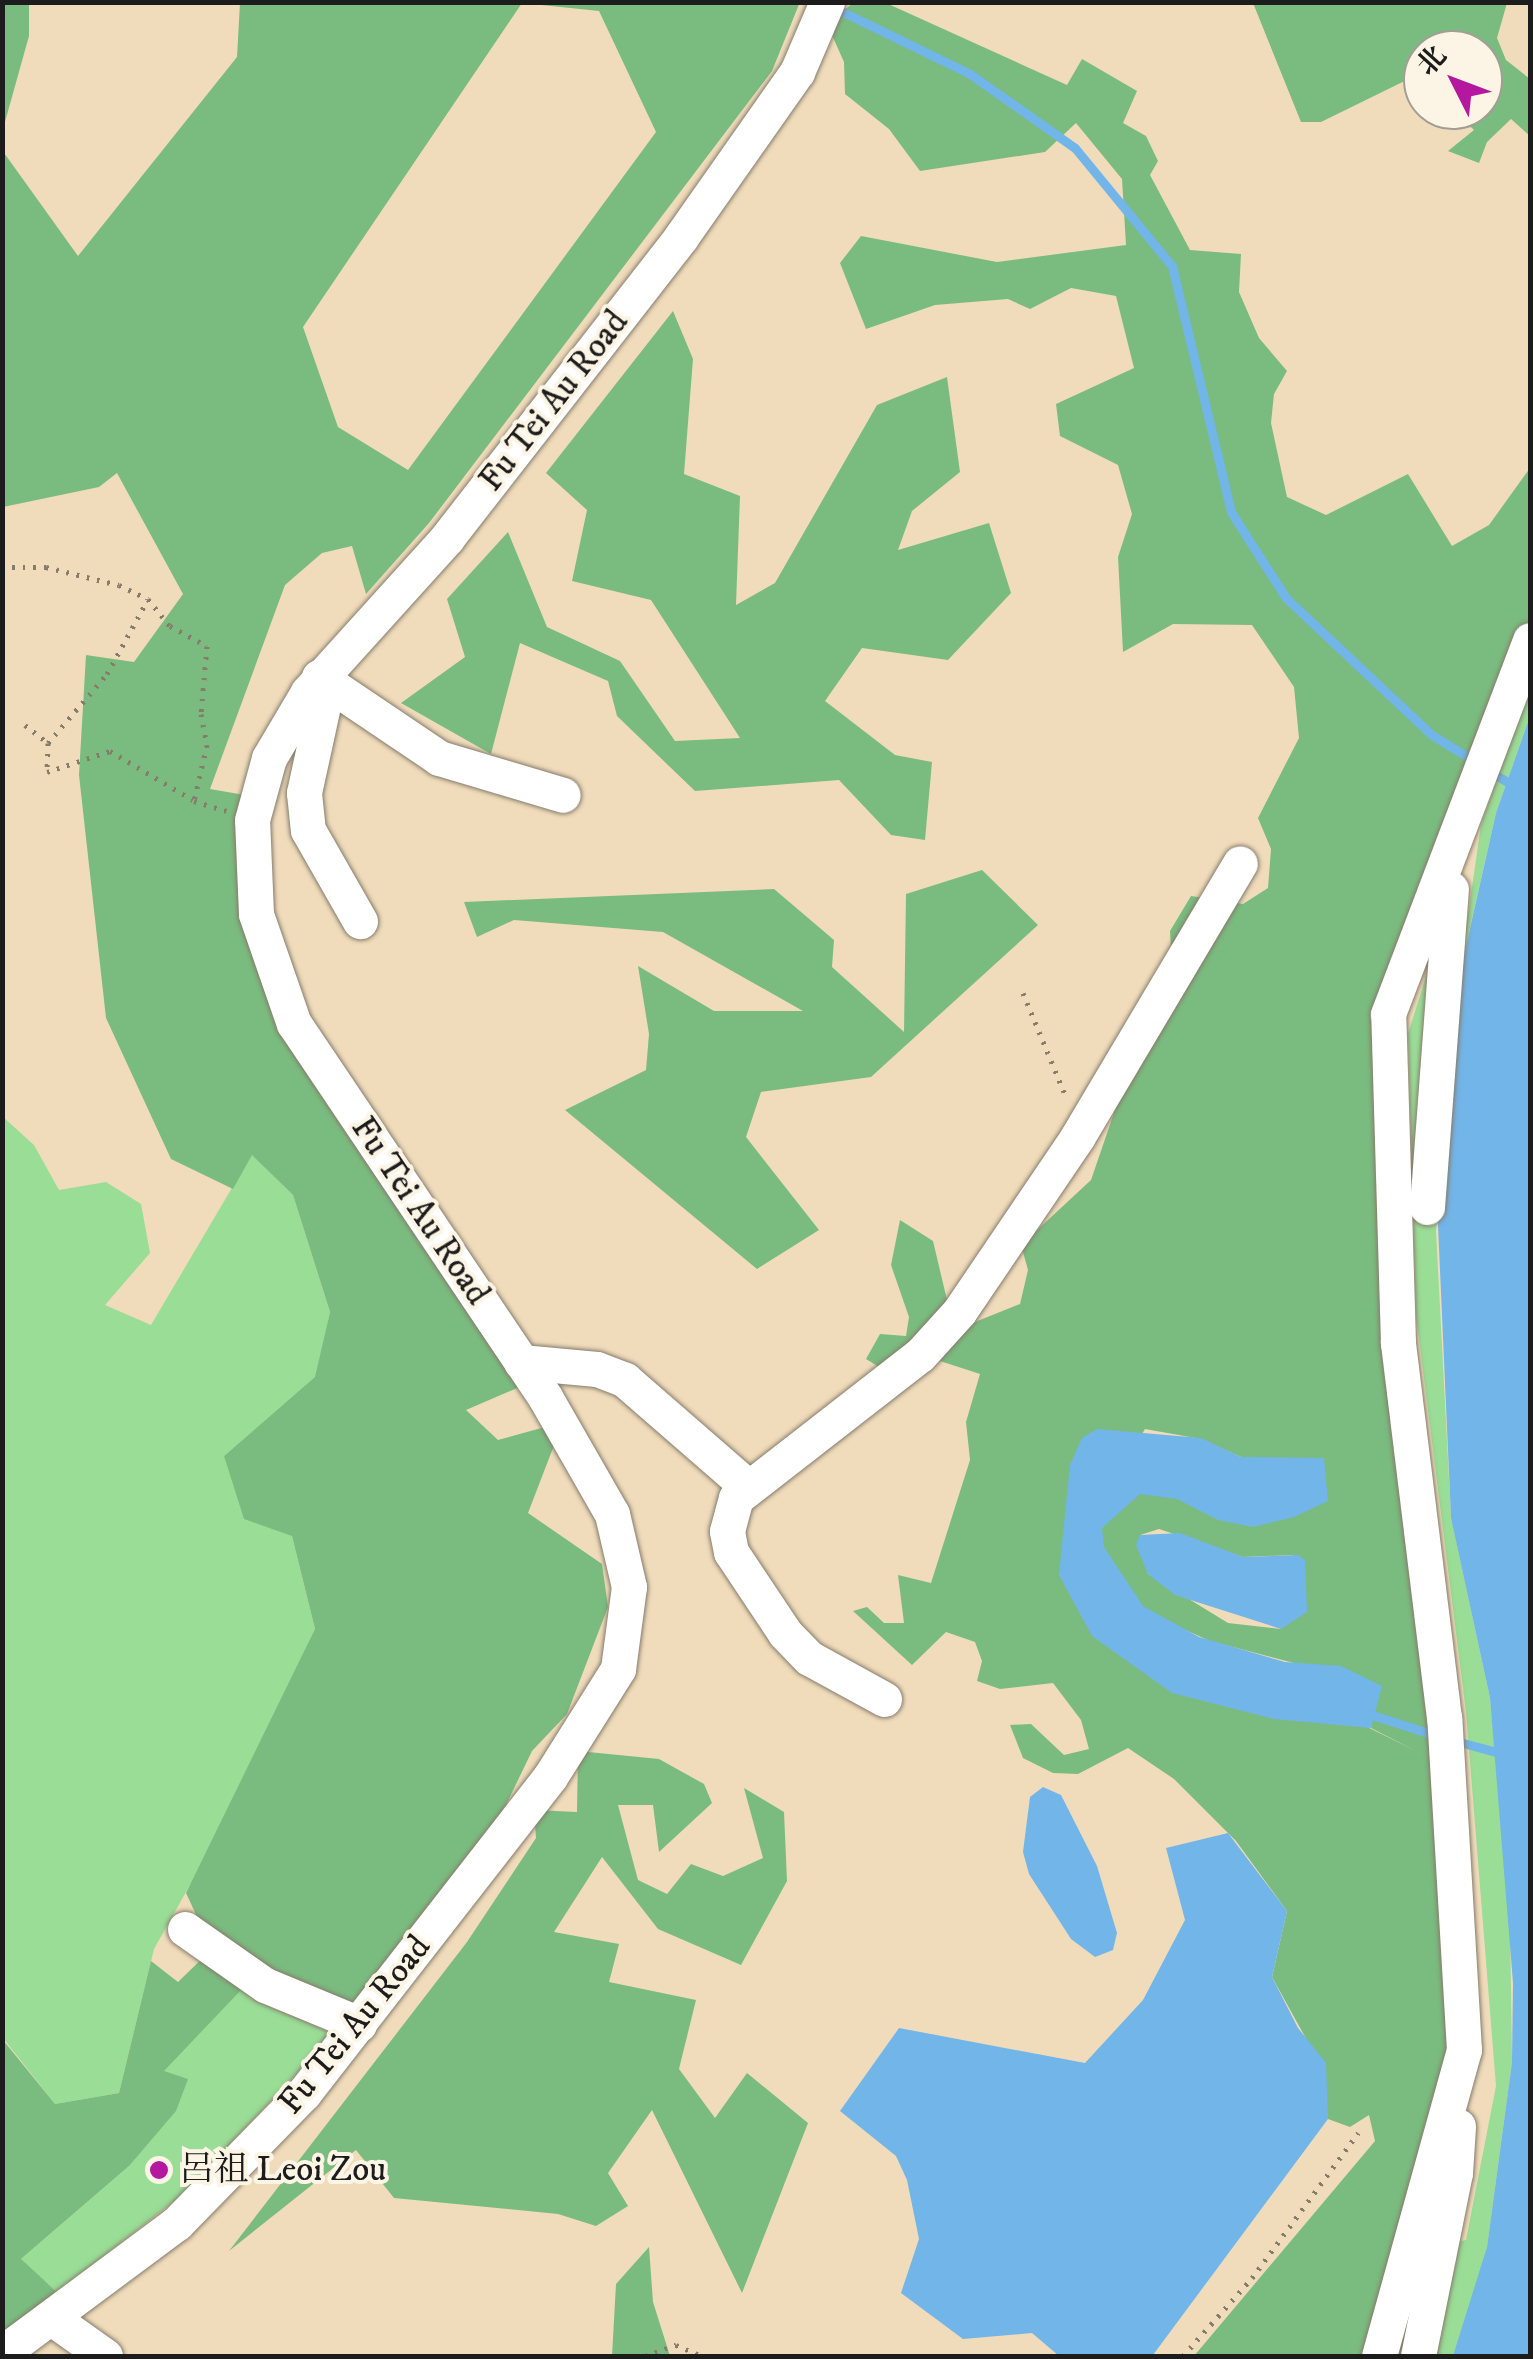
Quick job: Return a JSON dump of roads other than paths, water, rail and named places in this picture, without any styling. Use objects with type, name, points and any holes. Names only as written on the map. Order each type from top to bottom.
[{"type":"street","name":"Fu Tei Au Road","points":[[2,2354],[215,2188],[358,2024],[607,1693],[626,1638],[629,1587],[612,1514],[521,1362],[282,999],[256,914],[252,820],[269,758],[319,677],[448,538],[680,237],[797,72],[827,2]]},
{"type":"street","points":[[1418,2356],[1456,2173],[1463,2055],[1444,1718],[1398,1342],[1388,1014],[1453,856],[1508,688],[1530,640]]},
{"type":"street","points":[[319,677],[438,758],[563,795]]},
{"type":"street","points":[[319,677],[324,701],[304,794],[308,830],[360,921]]},
{"type":"street","points":[[1427,1207],[1453,856]]},
{"type":"street","points":[[884,1699],[810,1658],[731,1552],[727,1532],[736,1498],[920,1355],[958,1312],[1078,1136],[1240,863]]},
{"type":"street","points":[[521,1362],[596,1369],[625,1380],[748,1486]]},
{"type":"street","points":[[186,1929],[265,1985],[358,2024]]},
{"type":"street","points":[[1378,2356],[1463,2055]]},
{"type":"street","points":[[53,2318],[106,2356]]},
{"type":"water","points":[[1530,716],[1530,2356],[1453,2356],[1487,2247],[1512,2062],[1513,1983],[1490,1698],[1451,1518],[1436,1180],[1460,973],[1496,813]]},
{"type":"water","points":[[1097,1429],[1201,1438],[1241,1457],[1324,1458],[1328,1501],[1294,1517],[1253,1527],[1218,1520],[1177,1499],[1140,1494],[1102,1528],[1104,1547],[1143,1606],[1199,1637],[1285,1662],[1341,1666],[1382,1686],[1371,1728],[1274,1719],[1172,1693],[1092,1636],[1059,1575],[1070,1465],[1082,1438]]},
{"type":"water","points":[[1180,1533],[1243,1557],[1298,1555],[1305,1560],[1307,1612],[1281,1629],[1175,1595],[1148,1574],[1136,1545],[1140,1535]]},
{"type":"water","points":[[1043,1787],[1061,1795],[1097,1866],[1117,1933],[1113,1950],[1095,1957],[1071,1939],[1029,1874],[1023,1852],[1030,1797]]},
{"type":"water","points":[[1228,1833],[1287,1911],[1272,1977],[1298,2028],[1326,2063],[1328,2119],[1153,2355],[1059,2356],[1032,2333],[963,2339],[901,2293],[919,2239],[907,2180],[896,2156],[840,2111],[899,2028],[1085,2063],[1143,2000],[1185,1920],[1166,1848]]},
{"type":"waterway","points":[[843,12],[970,74],[1075,148],[1172,266],[1231,512],[1286,598],[1432,735],[1474,761]]},
{"type":"waterway","points":[[1487,770],[1530,795]]},
{"type":"waterway","points":[[1366,1713],[1437,1736]]},
{"type":"waterway","points":[[1452,1740],[1500,1753]]},
{"type":"place","name":"呂祖 Leoi Zou","points":[[159,2170]]}]
